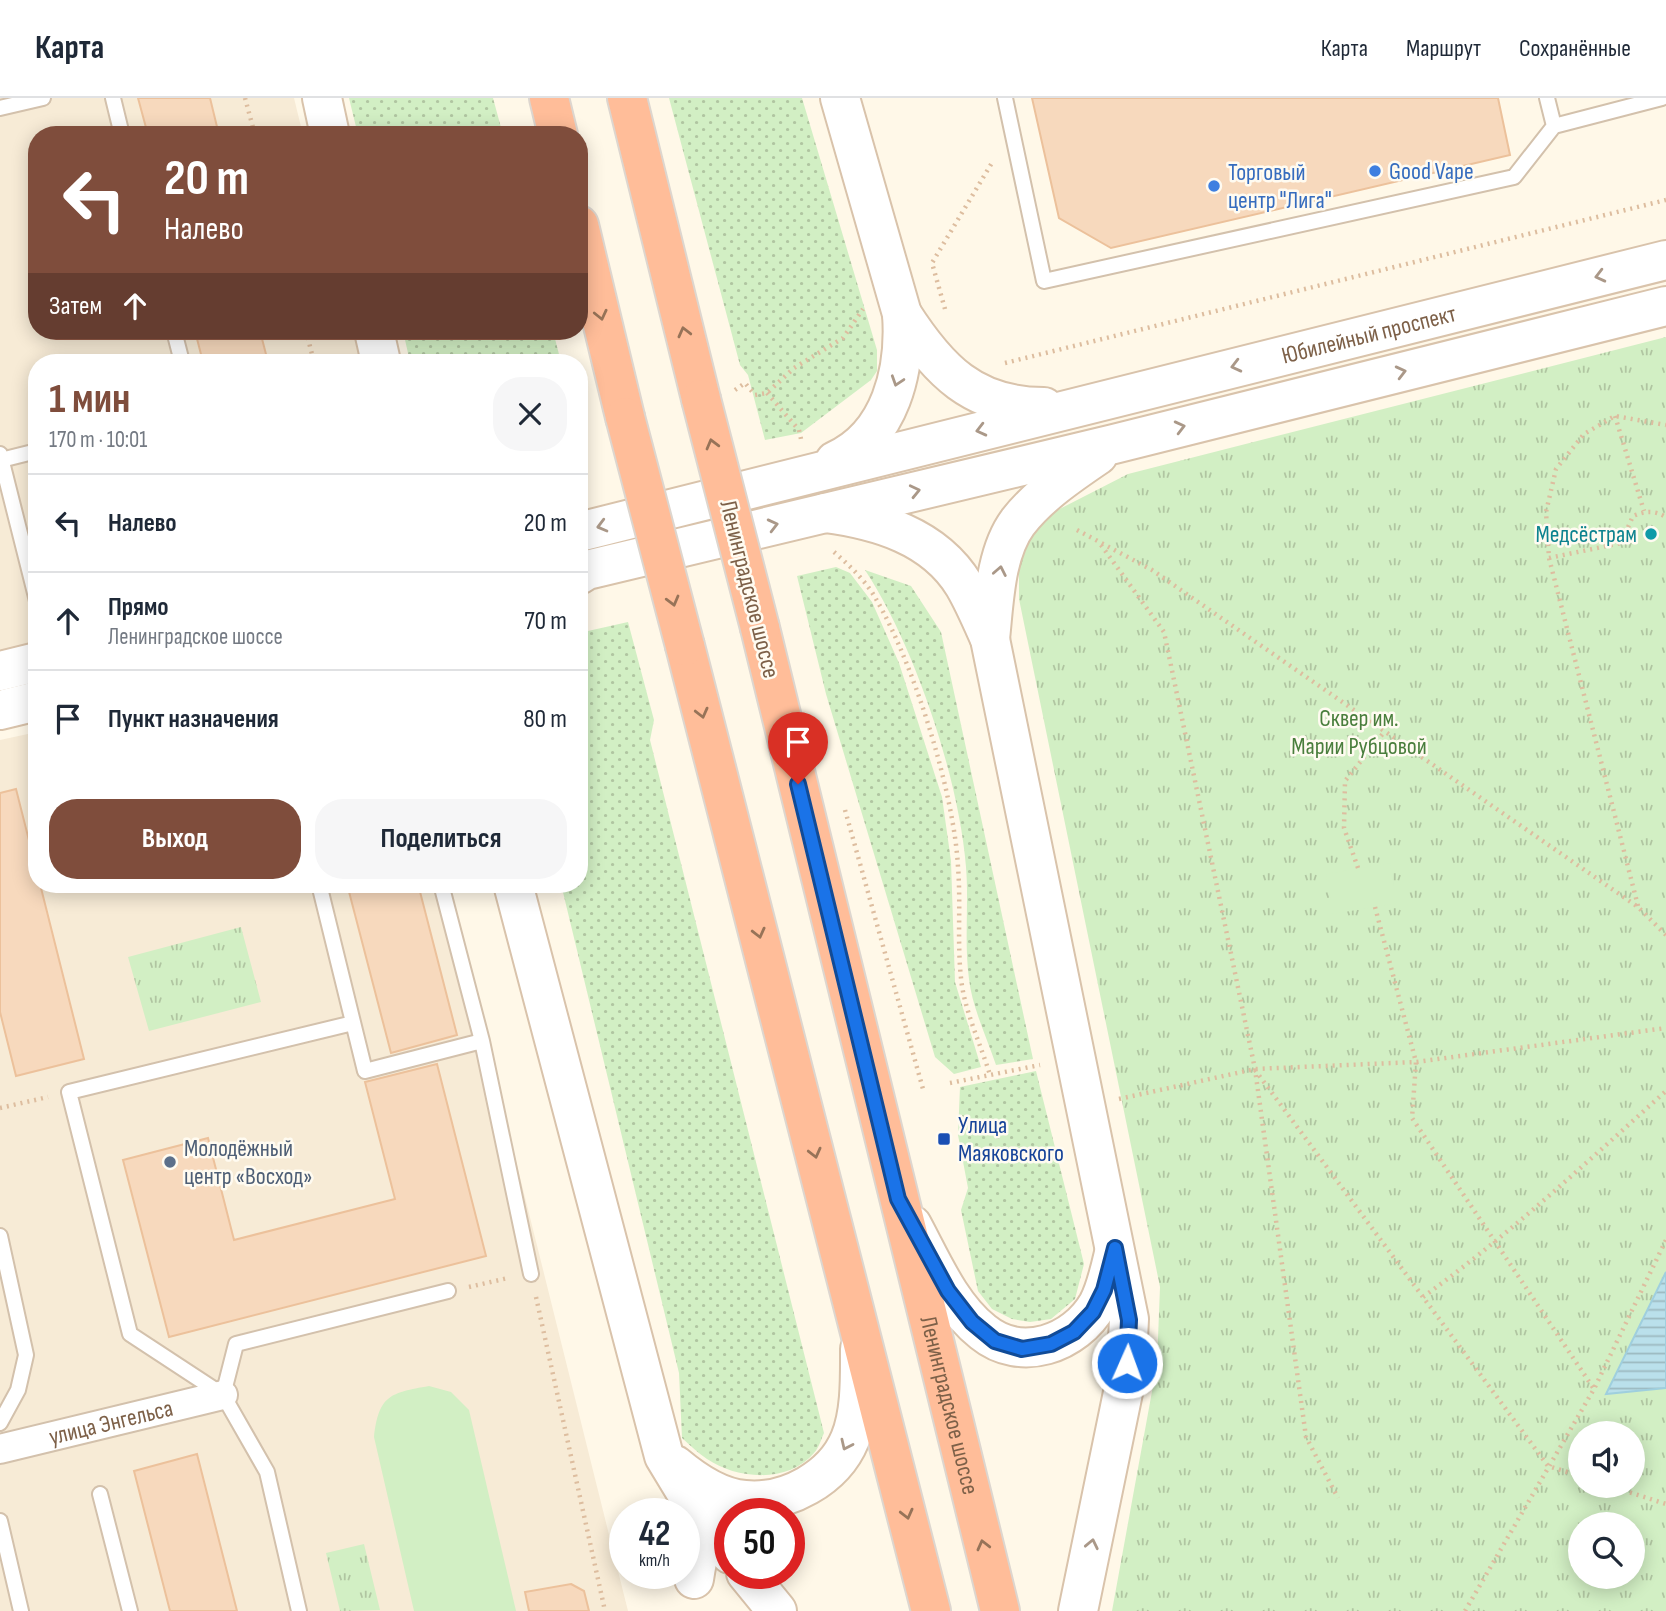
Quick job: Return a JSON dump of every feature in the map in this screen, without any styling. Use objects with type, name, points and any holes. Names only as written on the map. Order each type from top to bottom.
[{"type":"highway","points":[[549,98],[556,126]]},
{"type":"highway","name":"Ленинградское шоссе","points":[[627,98],[718,394],[760,628],[1000,1611]]},
{"type":"highway","points":[[588,263],[625,417],[931,1611]]},
{"type":"main road","points":[[322,98],[328,126]]},
{"type":"main road","points":[[588,530],[811,472],[842,458],[866,440],[887,411],[904,349],[898,299],[839,98]]},
{"type":"main road","name":"Юбилейный проспект","points":[[811,472],[1666,260]]},
{"type":"main road","points":[[898,299],[925,349],[943,370],[972,391],[1005,404],[1071,407]]},
{"type":"main road","name":"Юбилейный проспект","points":[[588,572],[826,530],[1114,444],[1666,306]]},
{"type":"main road","points":[[990,639],[1002,562],[1017,523],[1069,475],[1114,444]]},
{"type":"main road","points":[[826,530],[881,524],[917,539],[936,552],[964,585],[990,639],[1129,1320],[1126,1378],[1078,1611]]},
{"type":"main road","points":[[0,671],[28,664]]},
{"type":"main road","points":[[0,710],[28,703]]},
{"type":"main road","points":[[515,893],[664,1456],[684,1498]]},
{"type":"main road","points":[[898,1199],[948,1291],[963,1312],[983,1332],[1008,1346],[1022,1349],[1051,1344],[1085,1322],[1104,1290],[1115,1248]]},
{"type":"main road","points":[[774,1498],[797,1492],[819,1478],[840,1458],[850,1437],[859,1392],[860,1329]]},
{"type":"main road","points":[[664,1456],[690,1478],[712,1490],[738,1498]]},
{"type":"main road","points":[[700,1533],[714,1520]]},
{"type":"main road","points":[[759,1589],[777,1611]]},
{"type":"street","name":"улица Энгельса","points":[[0,1449],[223,1395]]},
{"type":"lane","points":[[0,108],[43,98]]},
{"type":"lane","points":[[113,98],[120,126]]},
{"type":"lane","points":[[1005,98],[1044,281],[1514,177],[1554,126],[1662,98]]},
{"type":"lane","points":[[1547,98],[1554,126]]},
{"type":"lane","points":[[28,452],[1,457],[28,565]]},
{"type":"lane","points":[[321,893],[365,1071],[482,1041]]},
{"type":"lane","points":[[443,893],[482,1041],[531,1274]]},
{"type":"lane","points":[[299,1611],[267,1472],[223,1395],[130,1334],[69,1092],[354,1023]]},
{"type":"lane","points":[[0,1236],[26,1355],[18,1390],[0,1423]]},
{"type":"lane","points":[[223,1395],[236,1344],[448,1291]]},
{"type":"lane","points":[[100,1494],[130,1611]]},
{"type":"lane","points":[[0,1521],[21,1611]]},
{"type":"path","points":[[245,98],[253,126]]},
{"type":"path","points":[[718,394],[746,383],[755,395],[767,393],[793,368],[843,338],[872,295],[898,299],[932,263],[1012,131]]},
{"type":"path","points":[[943,370],[973,363],[993,366],[1666,200]]},
{"type":"path","points":[[932,263],[947,320]]},
{"type":"path","points":[[767,393],[799,430],[802,443],[813,435]]},
{"type":"path","points":[[1638,907],[1549,558],[1546,512],[1556,469],[1584,434],[1615,416],[1666,425]]},
{"type":"path","points":[[1615,416],[1644,511]]},
{"type":"path","points":[[1549,558],[1621,543],[1633,516],[1644,511],[1658,512],[1666,517]]},
{"type":"path","points":[[826,530],[876,598],[906,663],[934,748],[949,802],[958,865],[961,981],[990,1075]]},
{"type":"path","points":[[1077,530],[1152,570],[1638,907],[1666,935]]},
{"type":"path","points":[[1101,545],[1164,632],[1255,1069],[1306,1437],[1338,1498]]},
{"type":"path","points":[[1358,869],[1344,828],[1345,781],[1385,732]]},
{"type":"path","points":[[844,808],[923,1089]]},
{"type":"path","points":[[1375,907],[1416,1062],[1412,1118],[1594,1389]]},
{"type":"path","points":[[1115,1100],[1255,1069],[1416,1062],[1666,1028]]},
{"type":"path","points":[[950,1083],[1040,1065]]},
{"type":"path","points":[[1255,1069],[1548,1466],[1568,1472]]},
{"type":"path","points":[[1423,1297],[1494,1242],[1666,1091]]},
{"type":"path","points":[[0,1108],[69,1092]]},
{"type":"path","points":[[1465,1611],[1594,1389],[1666,1240]]},
{"type":"path","points":[[448,1291],[531,1274],[605,1611]]},
{"type":"path","points":[[1645,1497],[1666,1504]]},
{"type":"shaded area","points":[[0,98],[294,98],[301,126],[28,126],[28,340],[355,340],[359,354],[28,354],[28,651],[0,659]]},
{"type":"shaded area","points":[[28,734],[28,893],[449,893],[609,1535],[609,1589],[623,1589],[628,1611],[0,1611],[0,740]]},
{"type":"green space","points":[[349,98],[493,98],[501,126],[356,126]]},
{"type":"green space","points":[[669,98],[802,98],[877,350],[877,371],[871,380],[801,433],[765,440],[748,375],[740,365]]},
{"type":"green space","name":"Сквер им. Марии Рубцовой","points":[[1666,337],[1666,1611],[1112,1611],[1157,1364],[1160,1287],[1019,599],[1019,570],[1026,541],[1040,519],[1128,474]]},
{"type":"green space","points":[[405,340],[555,340],[559,354],[408,354]]},
{"type":"green space","points":[[836,567],[850,573],[872,602],[899,663],[942,797],[951,861],[955,982],[981,1067],[954,1074],[935,1057],[826,694],[797,576]]},
{"type":"green space","points":[[865,570],[911,586],[941,632],[1033,1059],[996,1065],[980,1022],[969,979],[966,867],[962,832],[944,753],[917,673],[883,600]]},
{"type":"green space","points":[[628,622],[654,720],[650,740],[824,1433],[816,1451],[803,1463],[777,1474],[748,1474],[719,1466],[682,1438],[679,1373],[563,893],[588,893],[588,631]]},
{"type":"green space","points":[[1390,863],[1397,903],[1333,914],[1326,874]]},
{"type":"green space","points":[[241,927],[261,1002],[149,1031],[128,957]]},
{"type":"green space","points":[[1036,1071],[1084,1264],[1075,1299],[1051,1319],[1030,1322],[1012,1319],[992,1309],[978,1291],[961,1210],[968,1188],[958,1135],[960,1087]]},
{"type":"green space","points":[[429,1386],[451,1392],[469,1410],[516,1611],[414,1611],[374,1437],[379,1412],[389,1398],[405,1391]]},
{"type":"green space","points":[[364,1544],[380,1610],[340,1611],[326,1553]]},
{"type":"water","points":[[1666,1272],[1666,1388],[1606,1394]]},
{"type":"building","points":[[138,98],[210,98],[217,126],[146,126]]},
{"type":"building","name":"Торговый центр \"Лига\"","points":[[1032,98],[1498,98],[1510,155],[1111,248],[1059,218]]},
{"type":"building","points":[[197,340],[262,340],[266,354],[201,354]]},
{"type":"building","points":[[16,789],[28,836],[28,893],[42,893],[84,1059],[16,1076],[0,1012],[0,793]]},
{"type":"building","points":[[349,893],[420,893],[457,1035],[391,1053]]},
{"type":"building","points":[[437,1064],[486,1256],[169,1337],[123,1160],[208,1138],[234,1240],[395,1199],[365,1082]]},
{"type":"building","points":[[197,1454],[237,1611],[170,1611],[134,1471]]},
{"type":"building","points":[[571,1584],[584,1591],[589,1611],[529,1611],[525,1592]]},
{"type":"place","name":"Good Vape","points":[[1375,171]]},
{"type":"place","name":"Торговый центр \"Лига\"","points":[[1214,186]]},
{"type":"place","name":"Медсёстрам","points":[[1651,534]]},
{"type":"place","name":"Улица Маяковского","points":[[944,1139]]},
{"type":"place","name":"Молодёжный центр «Восход»","points":[[170,1162]]},
{"type":"route","points":[[798,784],[898,1199],[948,1291],[972,1322],[995,1341],[1022,1349],[1051,1344],[1074,1332],[1093,1312],[1104,1290],[1115,1248],[1129,1320],[1127,1363]]}]
